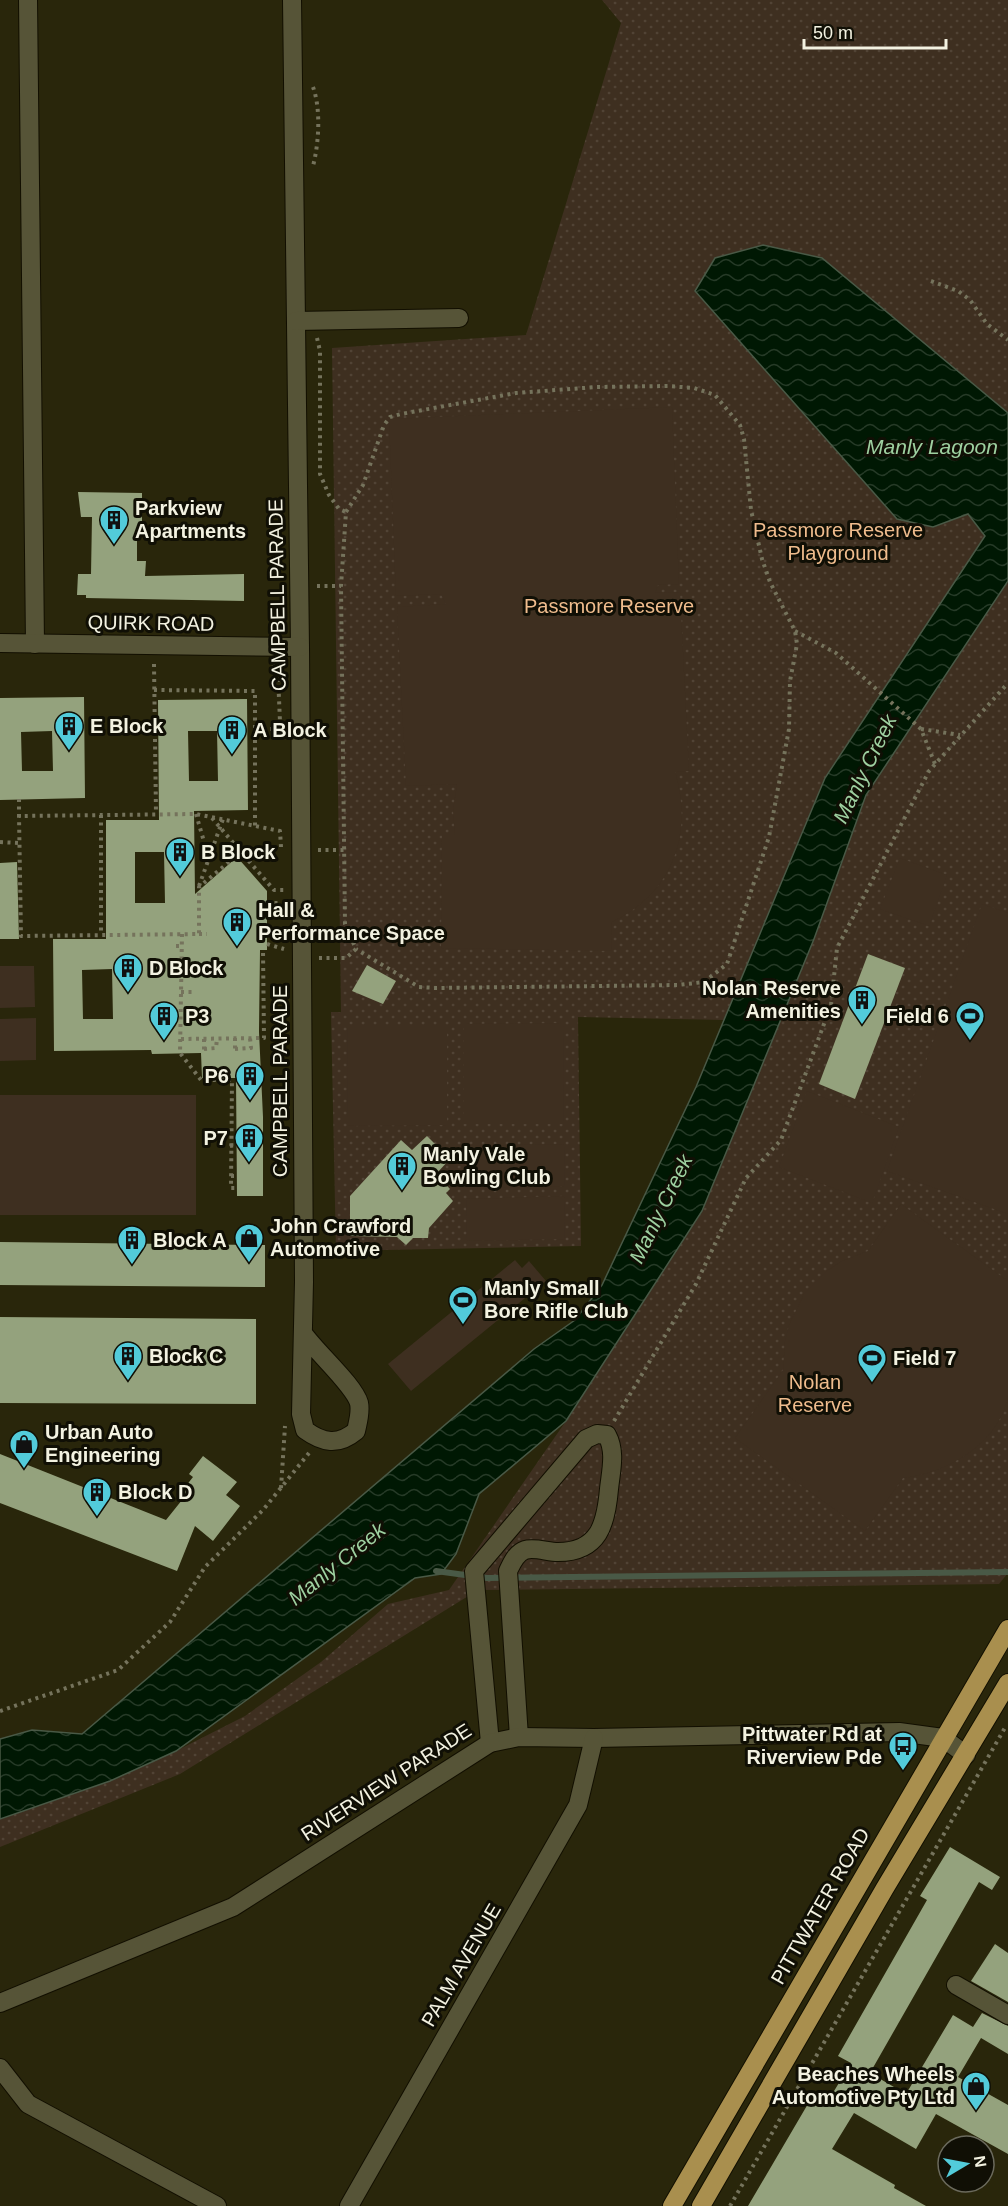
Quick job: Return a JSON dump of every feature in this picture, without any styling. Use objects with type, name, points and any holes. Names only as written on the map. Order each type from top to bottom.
[{"type":"main road","name":"PITTWATER ROAD","points":[[672,2206],[1008,1629]]},
{"type":"main road","points":[[701,2206],[885,1888],[1008,1683]]},
{"type":"street","points":[[28,0],[35,644]]},
{"type":"street","name":"CAMPBELL PARADE","points":[[292,0],[305,320],[300,647],[302,1414],[305,1430],[319,1440]]},
{"type":"street","points":[[305,320],[459,318]]},
{"type":"street","name":"QUIRK ROAD","points":[[0,643],[300,647]]},
{"type":"street","points":[[303,1333],[314,1349],[352,1390],[359,1402],[356,1431],[338,1442],[319,1440]]},
{"type":"street","points":[[490,1743],[475,1578],[586,1440],[597,1434],[607,1435],[613,1446],[607,1510],[602,1528],[590,1544],[575,1551],[526,1549],[516,1557],[508,1578],[519,1737]]},
{"type":"street","name":"RIVERVIEW PARADE","points":[[0,2004],[233,1907],[490,1743],[519,1737],[594,1738],[899,1732],[943,1738],[966,1755]]},
{"type":"street","name":"PALM AVENUE","points":[[349,2206],[578,1805],[594,1738]]},
{"type":"street","points":[[956,1985],[1008,2015]]},
{"type":"street","points":[[0,2068],[28,2104],[217,2206]]},
{"type":"path","points":[[310,82],[317,99],[316,155],[312,171]]},
{"type":"path","points":[[931,281],[958,291],[970,300],[987,324],[1008,340]]},
{"type":"path","points":[[305,320],[320,351],[321,474],[329,495],[339,509],[346,512]]},
{"type":"path","points":[[668,386],[706,391],[715,395],[740,425],[744,439],[750,510],[762,560],[770,582],[795,631],[797,644],[790,681],[789,729],[769,837],[727,964],[704,982],[678,986],[419,987],[356,950],[345,924],[341,586],[346,512],[363,485],[384,425],[390,417],[516,393],[597,387],[668,386]]},
{"type":"path","points":[[795,631],[836,653],[877,687],[921,729],[935,765]]},
{"type":"path","points":[[263,663],[271,663],[277,668],[280,729]]},
{"type":"path","points":[[156,814],[153,664],[165,664]]},
{"type":"path","points":[[607,1435],[623,1402],[696,1284],[746,1178],[781,1140],[831,1005],[837,948],[935,765],[1008,683]]},
{"type":"path","points":[[154,690],[255,691],[255,826]]},
{"type":"path","points":[[255,729],[301,728]]},
{"type":"path","points":[[921,729],[961,735]]},
{"type":"path","points":[[19,799],[21,936],[207,934]]},
{"type":"path","points":[[19,816],[196,814],[280,831],[282,851],[344,850]]},
{"type":"path","points":[[196,814],[209,859]]},
{"type":"path","points":[[101,815],[101,935]]},
{"type":"path","points":[[210,817],[274,890],[302,890]]},
{"type":"path","points":[[200,934],[199,887],[223,819]]},
{"type":"path","points":[[0,842],[20,843]]},
{"type":"path","points":[[199,887],[241,852]]},
{"type":"path","points":[[182,934],[180,1053],[201,1080],[232,1080],[234,1114],[230,1146],[231,1188],[237,1188]]},
{"type":"path","points":[[176,946],[182,946]]},
{"type":"path","points":[[181,1039],[264,1038],[263,950]]},
{"type":"path","points":[[302,958],[346,958],[356,950]]},
{"type":"path","points":[[176,986],[181,986]]},
{"type":"path","points":[[181,992],[196,992]]},
{"type":"path","points":[[204,1039],[204,1051],[216,1048],[217,1038]]},
{"type":"path","points":[[235,1038],[235,1050],[251,1048],[250,1038]]},
{"type":"path","points":[[230,1146],[237,1145]]},
{"type":"path","points":[[231,1176],[237,1176]]},
{"type":"path","points":[[0,1711],[30,1703],[118,1670],[170,1622],[205,1567],[263,1510],[319,1440]]},
{"type":"path","points":[[730,2206],[1008,1722]]},
{"type":"green space","name":"Passmore Reserve","points":[[602,0],[1008,0],[1008,413],[822,258],[933,527],[969,514],[985,536],[825,778],[724,1020],[578,1017],[581,1246],[336,1251],[331,1012],[341,1012],[332,348],[526,335],[621,23]]},
{"type":"green space","points":[[672,407],[679,584],[658,585],[655,593],[680,592],[689,771],[675,772],[682,818],[673,860],[663,879],[650,895],[633,910],[612,922],[611,951],[441,948],[442,835],[455,835],[453,811],[457,784],[406,786],[397,607],[446,604],[441,594],[396,596],[389,419]]},
{"type":"green space","name":"Nolan Reserve","points":[[1008,581],[1008,1573],[999,1584],[478,1590],[180,1774],[0,1847],[0,1815],[176,1751],[245,1716],[321,1662],[388,1604],[449,1590],[566,1421],[702,1211],[814,939],[866,795]]},
{"type":"green space","points":[[900,858],[947,875],[929,926],[880,909]]},
{"type":"green space","name":"Field 6","points":[[982,904],[1008,913],[1008,1214],[887,1171]]},
{"type":"green space","points":[[0,966],[34,966],[35,1007],[0,1008]]},
{"type":"green space","points":[[36,1018],[36,1060],[0,1061],[0,1019]]},
{"type":"green space","points":[[563,1023],[564,1124],[464,1124],[464,1024]]},
{"type":"green space","points":[[347,1025],[447,1025],[447,1125],[348,1126]]},
{"type":"green space","points":[[807,1091],[899,1127],[872,1203],[779,1167]]},
{"type":"green space","points":[[0,1095],[196,1095],[196,1215],[0,1215]]},
{"type":"green space","points":[[564,1144],[565,1186],[467,1189],[466,1146]]},
{"type":"green space","points":[[564,1196],[565,1239],[467,1241],[466,1199]]},
{"type":"green space","name":"Field 7","points":[[901,1204],[1008,1281],[1008,1396],[1003,1413],[982,1442],[953,1463],[937,1470],[903,1478],[865,1531],[735,1438],[783,1370],[785,1341],[789,1325],[804,1294],[828,1270],[842,1261],[868,1251]]},
{"type":"green space","name":"Manly Small Bore Rifle Club","points":[[515,1260],[522,1268],[529,1261],[546,1281],[411,1391],[388,1364]]},
{"type":"water","name":"Manly Lagoon","points":[[763,245],[822,258],[1008,413],[1008,581],[866,795],[814,939],[702,1211],[566,1421],[479,1494],[456,1554],[441,1574],[415,1578],[176,1751],[110,1781],[0,1819],[0,1739],[32,1730],[82,1734],[534,1349],[575,1320],[602,1285],[696,1087],[825,778],[985,536],[968,514],[933,527],[897,519],[695,291],[715,258]]},
{"type":"building","name":"Parkview Apartments","points":[[78,492],[142,493],[142,531],[137,531],[137,561],[146,561],[145,576],[244,574],[244,601],[86,598],[86,595],[77,595],[78,574],[91,574],[92,517],[81,517]]},
{"type":"building","name":"E Block","points":[[84,697],[85,798],[0,800],[0,698]],"holes":[[[52,731],[53,771],[22,771],[21,732]]]},
{"type":"building","points":[[247,699],[248,810],[194,811],[195,894],[237,857],[267,891],[267,950],[260,950],[259,1032],[263,1117],[263,1196],[237,1196],[236,1078],[202,1078],[201,1053],[152,1054],[151,1050],[54,1051],[53,939],[106,939],[106,820],[159,820],[158,700]],"holes":[[[188,731],[217,731],[218,781],[189,781]],[[135,852],[164,852],[165,903],[135,903]],[[112,969],[113,1019],[83,1019],[82,970]]]},
{"type":"building","points":[[17,862],[19,939],[0,939],[0,863]]},
{"type":"building","name":"Nolan Reserve Amenities","points":[[868,954],[905,968],[855,1099],[819,1084]]},
{"type":"building","points":[[367,965],[396,981],[383,1004],[352,991]]},
{"type":"building","name":"Manly Vale Bowling Club","points":[[427,1136],[450,1159],[436,1174],[450,1189],[446,1193],[453,1201],[429,1228],[428,1238],[413,1238],[406,1245],[397,1237],[350,1236],[350,1196],[401,1140],[412,1150]]},
{"type":"building","name":"Block A","points":[[0,1242],[265,1245],[265,1287],[0,1285]]},
{"type":"building","points":[[0,1317],[256,1319],[256,1404],[0,1403]]},
{"type":"building","name":"Block D","points":[[0,1454],[166,1520],[186,1495],[182,1491],[193,1477],[189,1474],[203,1456],[237,1482],[226,1495],[240,1506],[213,1541],[195,1526],[177,1571],[0,1503]]},
{"type":"building","points":[[950,1847],[1000,1877],[992,1890],[979,1882],[870,2073],[906,2094],[953,2015],[973,2027],[982,2013],[1008,2026],[1008,2054],[981,2038],[958,2077],[1008,2105],[1008,2154],[996,2147],[996,2134],[972,2134],[936,2114],[916,2149],[854,2113],[832,2149],[895,2185],[894,2188],[926,2206],[748,2206],[812,2097],[825,2106],[851,2063],[838,2056],[927,1900],[920,1896]]},
{"type":"building","points":[[995,1944],[1008,1953],[1008,2002],[971,1981]]},
{"type":"waterway","points":[[436,1571],[487,1578],[1008,1572]]},
{"type":"place","name":"Parkview Apartments","points":[[114,546]]},
{"type":"place","name":"E Block","points":[[69,752]]},
{"type":"place","name":"A Block","points":[[232,756]]},
{"type":"place","name":"B Block","points":[[180,878]]},
{"type":"place","name":"Hall & Performance Space","points":[[237,948]]},
{"type":"place","name":"D Block","points":[[128,994]]},
{"type":"place","name":"Nolan Reserve Amenities","points":[[862,1026]]},
{"type":"place","name":"P3","points":[[164,1042]]},
{"type":"place","name":"Field 6","points":[[970,1042]]},
{"type":"place","name":"P6","points":[[250,1102]]},
{"type":"place","name":"P7","points":[[249,1164]]},
{"type":"place","name":"Manly Vale Bowling Club","points":[[402,1192]]},
{"type":"place","name":"John Crawford Automotive","points":[[249,1264]]},
{"type":"place","name":"Block A","points":[[132,1266]]},
{"type":"place","name":"Manly Small Bore Rifle Club","points":[[463,1326]]},
{"type":"place","name":"Block C","points":[[128,1382]]},
{"type":"place","name":"Field 7","points":[[872,1384]]},
{"type":"place","name":"Urban Auto Engineering","points":[[24,1470]]},
{"type":"place","name":"Block D","points":[[97,1518]]},
{"type":"place","name":"Pittwater Rd at Riverview Pde","points":[[903,1772]]},
{"type":"place","name":"Beaches Wheels Automotive Pty Ltd","points":[[976,2112]]},
{"type":"park label","name":"Passmore Reserve Playground","points":[[838,542]]},
{"type":"water label","name":"Manly Creek","points":[[865,769]]},
{"type":"water label","name":"Manly Creek","points":[[661,1209]]},
{"type":"water label","name":"Manly Creek","points":[[337,1564]]}]
